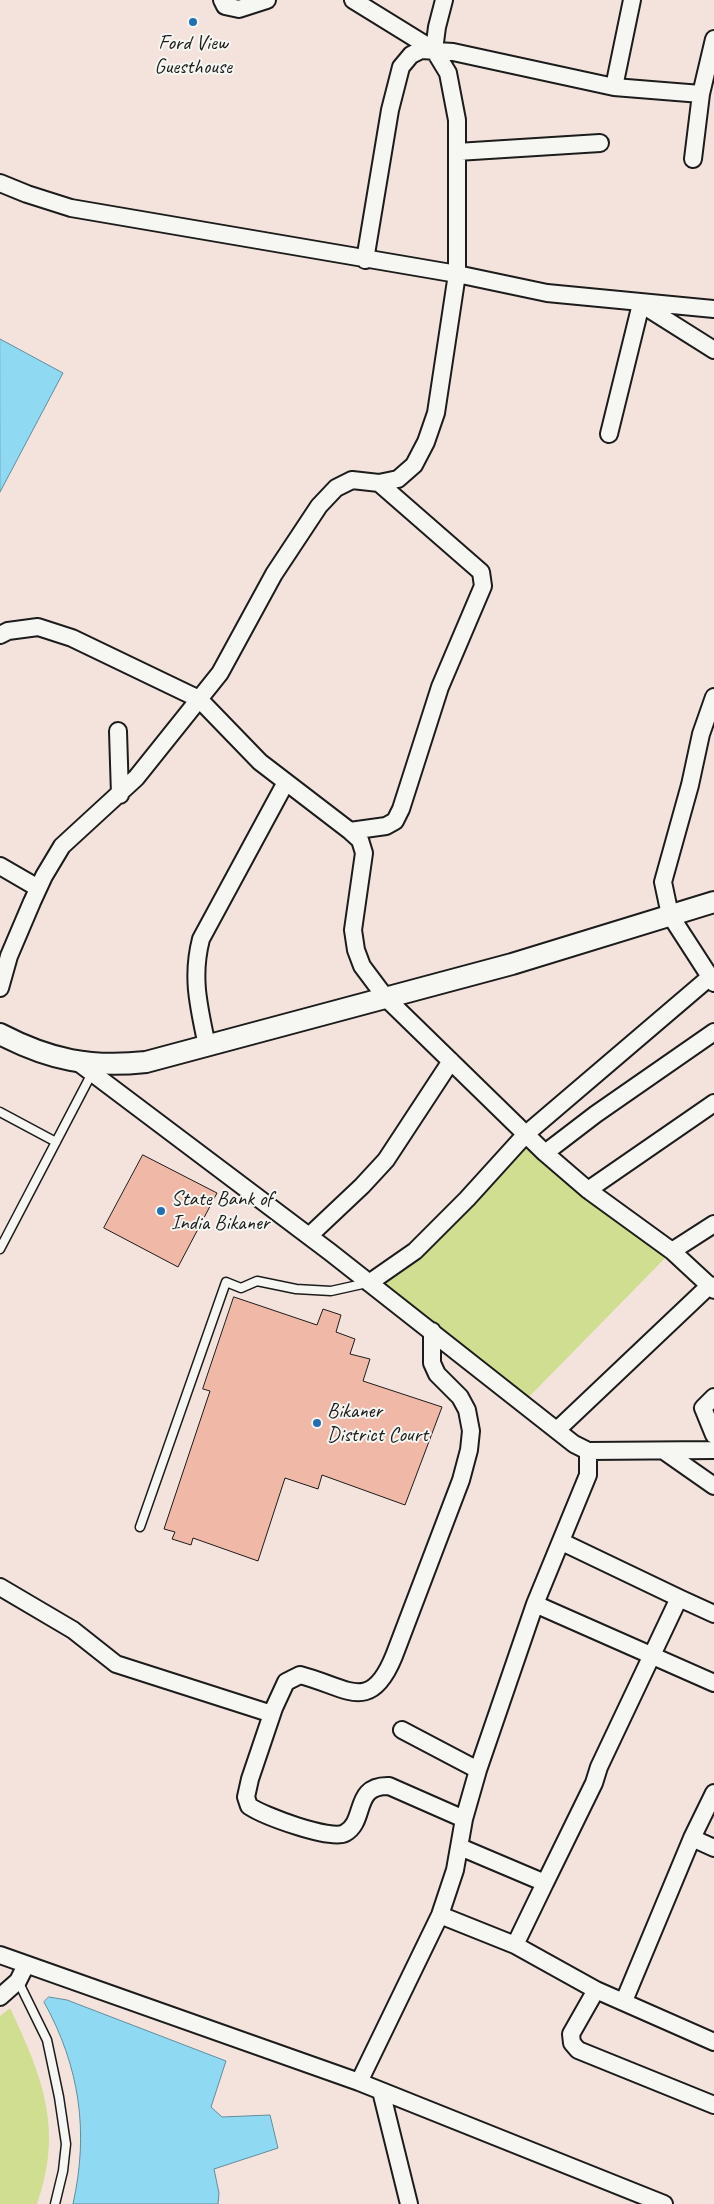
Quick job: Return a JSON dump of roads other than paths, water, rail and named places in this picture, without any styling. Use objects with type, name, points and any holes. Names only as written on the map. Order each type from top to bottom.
[{"type":"street","points":[[222,0],[225,6],[239,8],[267,0]]},
{"type":"street","points":[[0,988],[9,956],[38,888],[62,846],[78,828],[120,795],[220,673],[274,574],[319,506],[336,488],[352,480],[380,483],[398,479],[414,465],[426,442],[436,412],[457,274],[457,120],[454,94],[448,73],[434,50],[353,0]]},
{"type":"street","points":[[434,50],[437,26],[444,0]]},
{"type":"street","points":[[614,87],[632,0]]},
{"type":"street","points":[[693,159],[701,94],[714,43]]},
{"type":"street","points":[[365,260],[384,145],[401,67],[411,55],[421,50],[476,56],[614,87],[701,94]]},
{"type":"street","points":[[457,152],[600,143]]},
{"type":"street","points":[[0,184],[71,208],[205,230],[365,260],[457,274],[547,293],[641,304],[714,309]]},
{"type":"street","points":[[641,304],[714,350]]},
{"type":"street","points":[[610,434],[641,304]]},
{"type":"street","points":[[350,831],[386,826],[395,821],[401,809],[440,687],[483,586],[481,572],[380,483]]},
{"type":"street","points":[[0,635],[8,631],[38,627],[72,638],[199,699],[260,762],[360,840],[364,853],[353,930],[356,950],[362,966],[386,998],[545,1153],[588,1190],[672,1250],[712,1288],[557,1430]]},
{"type":"street","points":[[369,1282],[415,1251],[467,1199],[526,1134],[712,980],[670,915],[663,882],[690,785],[706,716],[714,697]]},
{"type":"street","points":[[118,731],[120,795]]},
{"type":"street","points":[[207,1046],[195,991],[196,957],[201,939],[286,782]]},
{"type":"street","points":[[0,866],[38,888]]},
{"type":"street","points":[[85,1068],[146,1062],[207,1046],[512,964],[714,902]]},
{"type":"street","points":[[545,1153],[596,1114],[714,1032]]},
{"type":"street","points":[[0,1034],[26,1048],[85,1068],[309,1236],[557,1430],[588,1452],[714,1450]]},
{"type":"street","points":[[309,1236],[362,1186],[386,1160],[451,1061]]},
{"type":"street","points":[[588,1190],[714,1103]]},
{"type":"street","points":[[672,1250],[714,1224]]},
{"type":"street","points":[[432,1331],[432,1363],[437,1374],[460,1397],[467,1410],[470,1431],[469,1450],[458,1489],[386,1676],[378,1686],[366,1692],[349,1692],[300,1675],[286,1682],[272,1714],[250,1779],[246,1797],[249,1806],[260,1813],[331,1836],[345,1834],[351,1827],[364,1798],[378,1786],[389,1786],[464,1819]]},
{"type":"street","points":[[714,1397],[703,1408],[714,1435]]},
{"type":"street","points":[[664,1451],[714,1486]]},
{"type":"street","points":[[359,2082],[440,1915],[460,1847],[464,1819],[478,1770],[536,1604],[588,1475],[588,1452]]},
{"type":"street","points":[[562,1542],[714,1614]]},
{"type":"street","points":[[0,1587],[73,1630],[116,1664],[272,1714]]},
{"type":"street","points":[[515,1946],[594,1783],[679,1598]]},
{"type":"street","points":[[536,1604],[714,1683]]},
{"type":"street","points":[[402,1730],[478,1770]]},
{"type":"street","points":[[624,2001],[692,1838],[714,1793]]},
{"type":"street","points":[[692,1838],[714,1848]]},
{"type":"street","points":[[460,1847],[545,1883]]},
{"type":"street","points":[[440,1915],[515,1946],[596,1990],[714,2042]]},
{"type":"street","points":[[0,1954],[26,1965],[359,2082],[664,2204]]},
{"type":"street","points":[[0,1997],[18,1982],[26,1965]]},
{"type":"street","points":[[596,1990],[571,2034],[572,2042],[578,2050],[714,2105]]},
{"type":"street","points":[[381,2091],[409,2204]]},
{"type":"lane","points":[[0,1249],[56,1142],[85,1068]]},
{"type":"lane","points":[[0,1112],[56,1142]]},
{"type":"lane","points":[[140,1527],[226,1282],[241,1288],[257,1281],[296,1288],[331,1291],[369,1282]]},
{"type":"lane","points":[[18,1982],[47,2040],[59,2097],[66,2144],[63,2171],[55,2204]]},
{"type":"water","points":[[0,339],[63,373],[0,492]]},
{"type":"water","points":[[49,1997],[67,2000],[226,2061],[211,2107],[222,2117],[270,2115],[278,2148],[214,2169],[219,2193],[218,2204],[73,2204],[80,2151],[78,2100],[66,2051],[44,2002]]},
{"type":"place","name":"Ford View Guesthouse","points":[[193,22]]},
{"type":"place","name":"State Bank of India Bikaner","points":[[161,1211]]},
{"type":"place","name":"Bikaner District Court","points":[[317,1423]]}]
